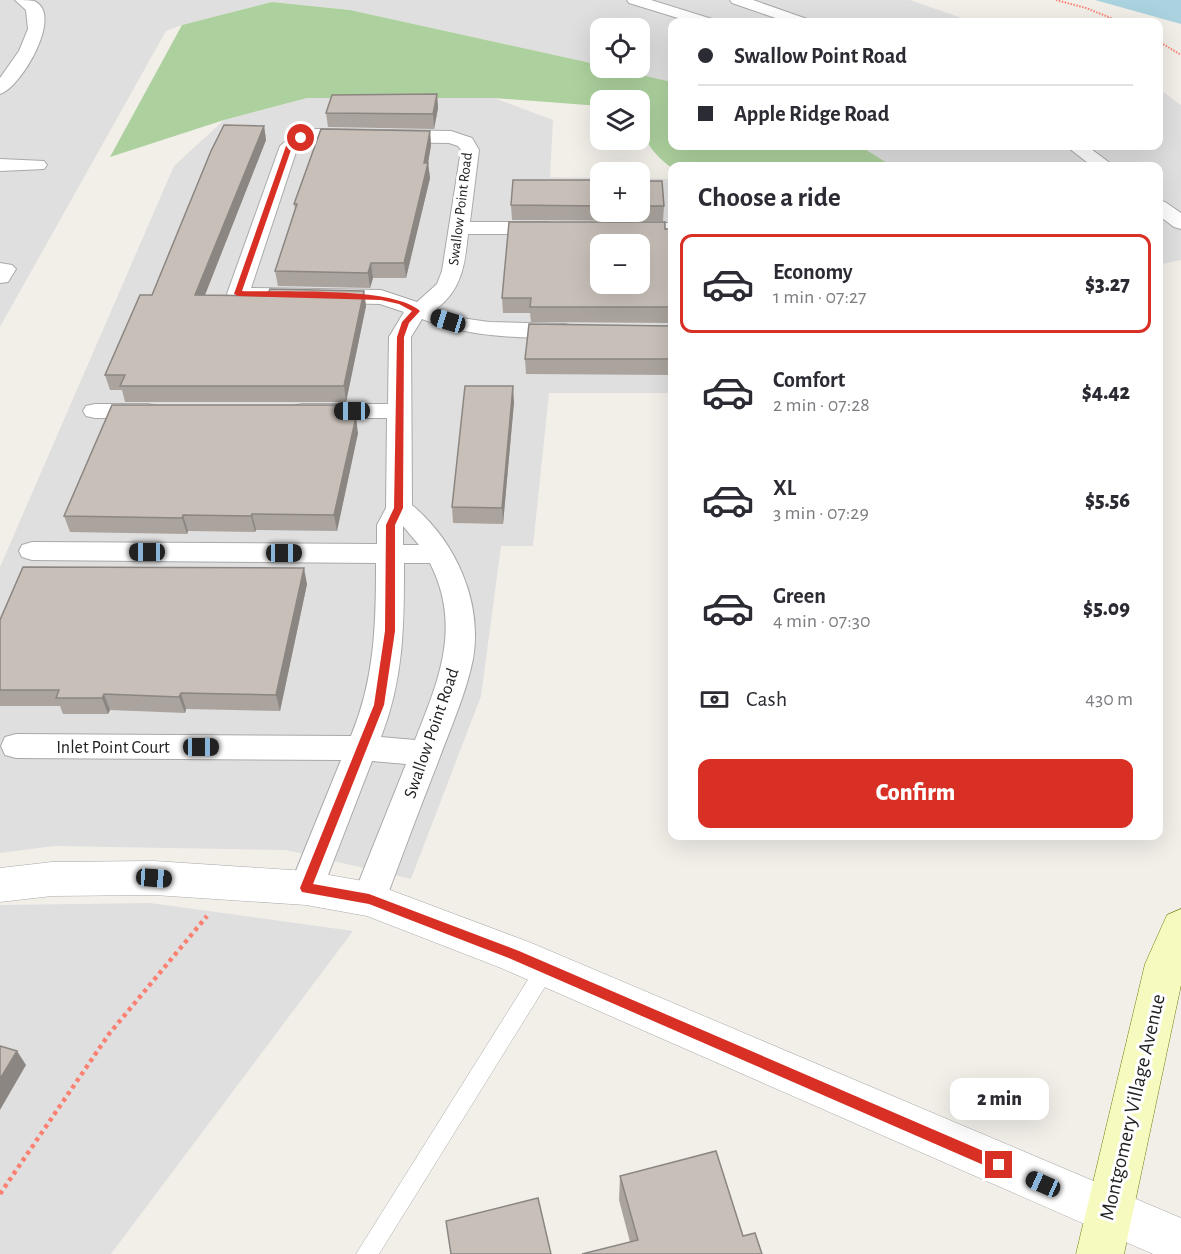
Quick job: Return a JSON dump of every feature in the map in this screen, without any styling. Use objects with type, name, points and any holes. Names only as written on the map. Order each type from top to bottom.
[{"type":"main road","name":"Montgomery Village Avenue","points":[[1104,1233],[1165,964],[1181,927]]},
{"type":"street","points":[[635,0],[693,18]]},
{"type":"street","points":[[738,0],[790,18]]},
{"type":"street","points":[[0,89],[22,59],[38,27],[34,8],[15,1]]},
{"type":"street","name":"Swallow Point Road","points":[[306,888],[379,705],[387,665],[390,631],[390,525],[399,508],[400,337],[406,322],[445,289],[453,271],[470,150],[465,142],[451,137],[315,135],[301,138],[289,146],[238,294],[381,297],[401,302],[417,311]]},
{"type":"street","points":[[1081,150],[1098,162]]},
{"type":"street","points":[[0,165],[37,165]]},
{"type":"street","points":[[1163,209],[1181,222]]},
{"type":"street","points":[[460,228],[566,228]]},
{"type":"street","points":[[613,229],[668,229]]},
{"type":"street","points":[[0,269],[5,269],[0,277]]},
{"type":"street","points":[[417,311],[463,325],[498,330],[591,331]]},
{"type":"street","points":[[95,411],[165,411]]},
{"type":"street","points":[[282,411],[399,411]]},
{"type":"street","name":"Swallow Point Road","points":[[369,899],[426,753],[452,679],[460,646],[459,618],[453,586],[440,554],[413,519],[399,508]]},
{"type":"street","points":[[32,551],[440,554]]},
{"type":"street","name":"Inlet Point Court","points":[[16,746],[363,748],[426,753]]},
{"type":"street","points":[[0,885],[52,879],[154,878],[306,888],[369,899],[546,968],[1104,1233],[1181,1242]]},
{"type":"lane","points":[[367,1254],[546,968]]},
{"type":"path","points":[[1056,0],[1111,18]]},
{"type":"path","points":[[1163,44],[1181,56]]},
{"type":"path","points":[[0,1194],[109,1034],[234,884]]},
{"type":"shaded area","points":[[0,0],[910,0],[962,18],[668,18],[668,81],[650,77],[650,18],[590,18],[590,63],[350,10],[272,2],[166,31],[0,327]]},
{"type":"shaded area","points":[[1163,92],[1181,105],[1181,260],[1163,264],[1163,162],[886,162],[866,150],[1163,150]]},
{"type":"shaded area","points":[[307,98],[494,98],[553,120],[550,177],[590,178],[590,222],[650,222],[650,178],[668,180],[668,393],[549,393],[533,546],[501,546],[481,696],[411,879],[286,850],[54,846],[0,853],[0,567],[174,166],[224,120]]},
{"type":"shaded area","points":[[150,903],[353,931],[111,1254],[0,1254],[0,905]]},
{"type":"green space","points":[[272,2],[350,10],[590,63],[590,78],[650,77],[668,81],[668,150],[866,150],[886,162],[668,162],[668,165],[650,147],[650,90],[590,90],[590,105],[494,98],[307,98],[224,120],[110,157],[182,25]]},
{"type":"water","points":[[1095,0],[1181,0],[1181,24]]},
{"type":"building","points":[[437,94],[433,114],[326,113],[332,95]]},
{"type":"building","points":[[224,125],[264,126],[195,295],[267,296],[270,289],[364,291],[344,386],[120,386],[125,375],[105,375],[140,295],[152,295],[211,151]]},
{"type":"building","points":[[321,129],[430,131],[424,163],[428,163],[404,263],[371,263],[368,273],[275,271],[297,204],[294,204]]},
{"type":"building","points":[[513,180],[590,180],[590,206],[511,205]]},
{"type":"building","points":[[650,181],[662,181],[664,206],[650,206]]},
{"type":"building","points":[[509,222],[665,222],[665,229],[668,229],[668,307],[530,307],[531,298],[502,298]]},
{"type":"building","points":[[529,324],[668,326],[668,359],[525,359]]},
{"type":"building","points":[[465,386],[513,386],[502,508],[452,507]]},
{"type":"building","points":[[112,405],[339,405],[337,417],[356,417],[334,515],[183,515],[182,518],[64,516]]},
{"type":"building","points":[[23,567],[304,568],[276,695],[181,693],[179,697],[104,694],[102,698],[56,698],[59,690],[0,690],[0,620]]},
{"type":"building","points":[[0,1046],[17,1051],[0,1079]]},
{"type":"building","points":[[716,1151],[743,1236],[755,1233],[762,1254],[582,1254],[638,1240],[620,1176]]},
{"type":"building","points":[[538,1198],[551,1254],[451,1254],[446,1221]]},
{"type":"route","points":[[301,138],[289,146],[284,158],[238,294],[381,297],[401,302],[417,311],[406,322],[400,337],[399,508],[390,525],[390,631],[387,665],[379,705],[306,888],[369,899],[515,955],[999,1165]]}]
